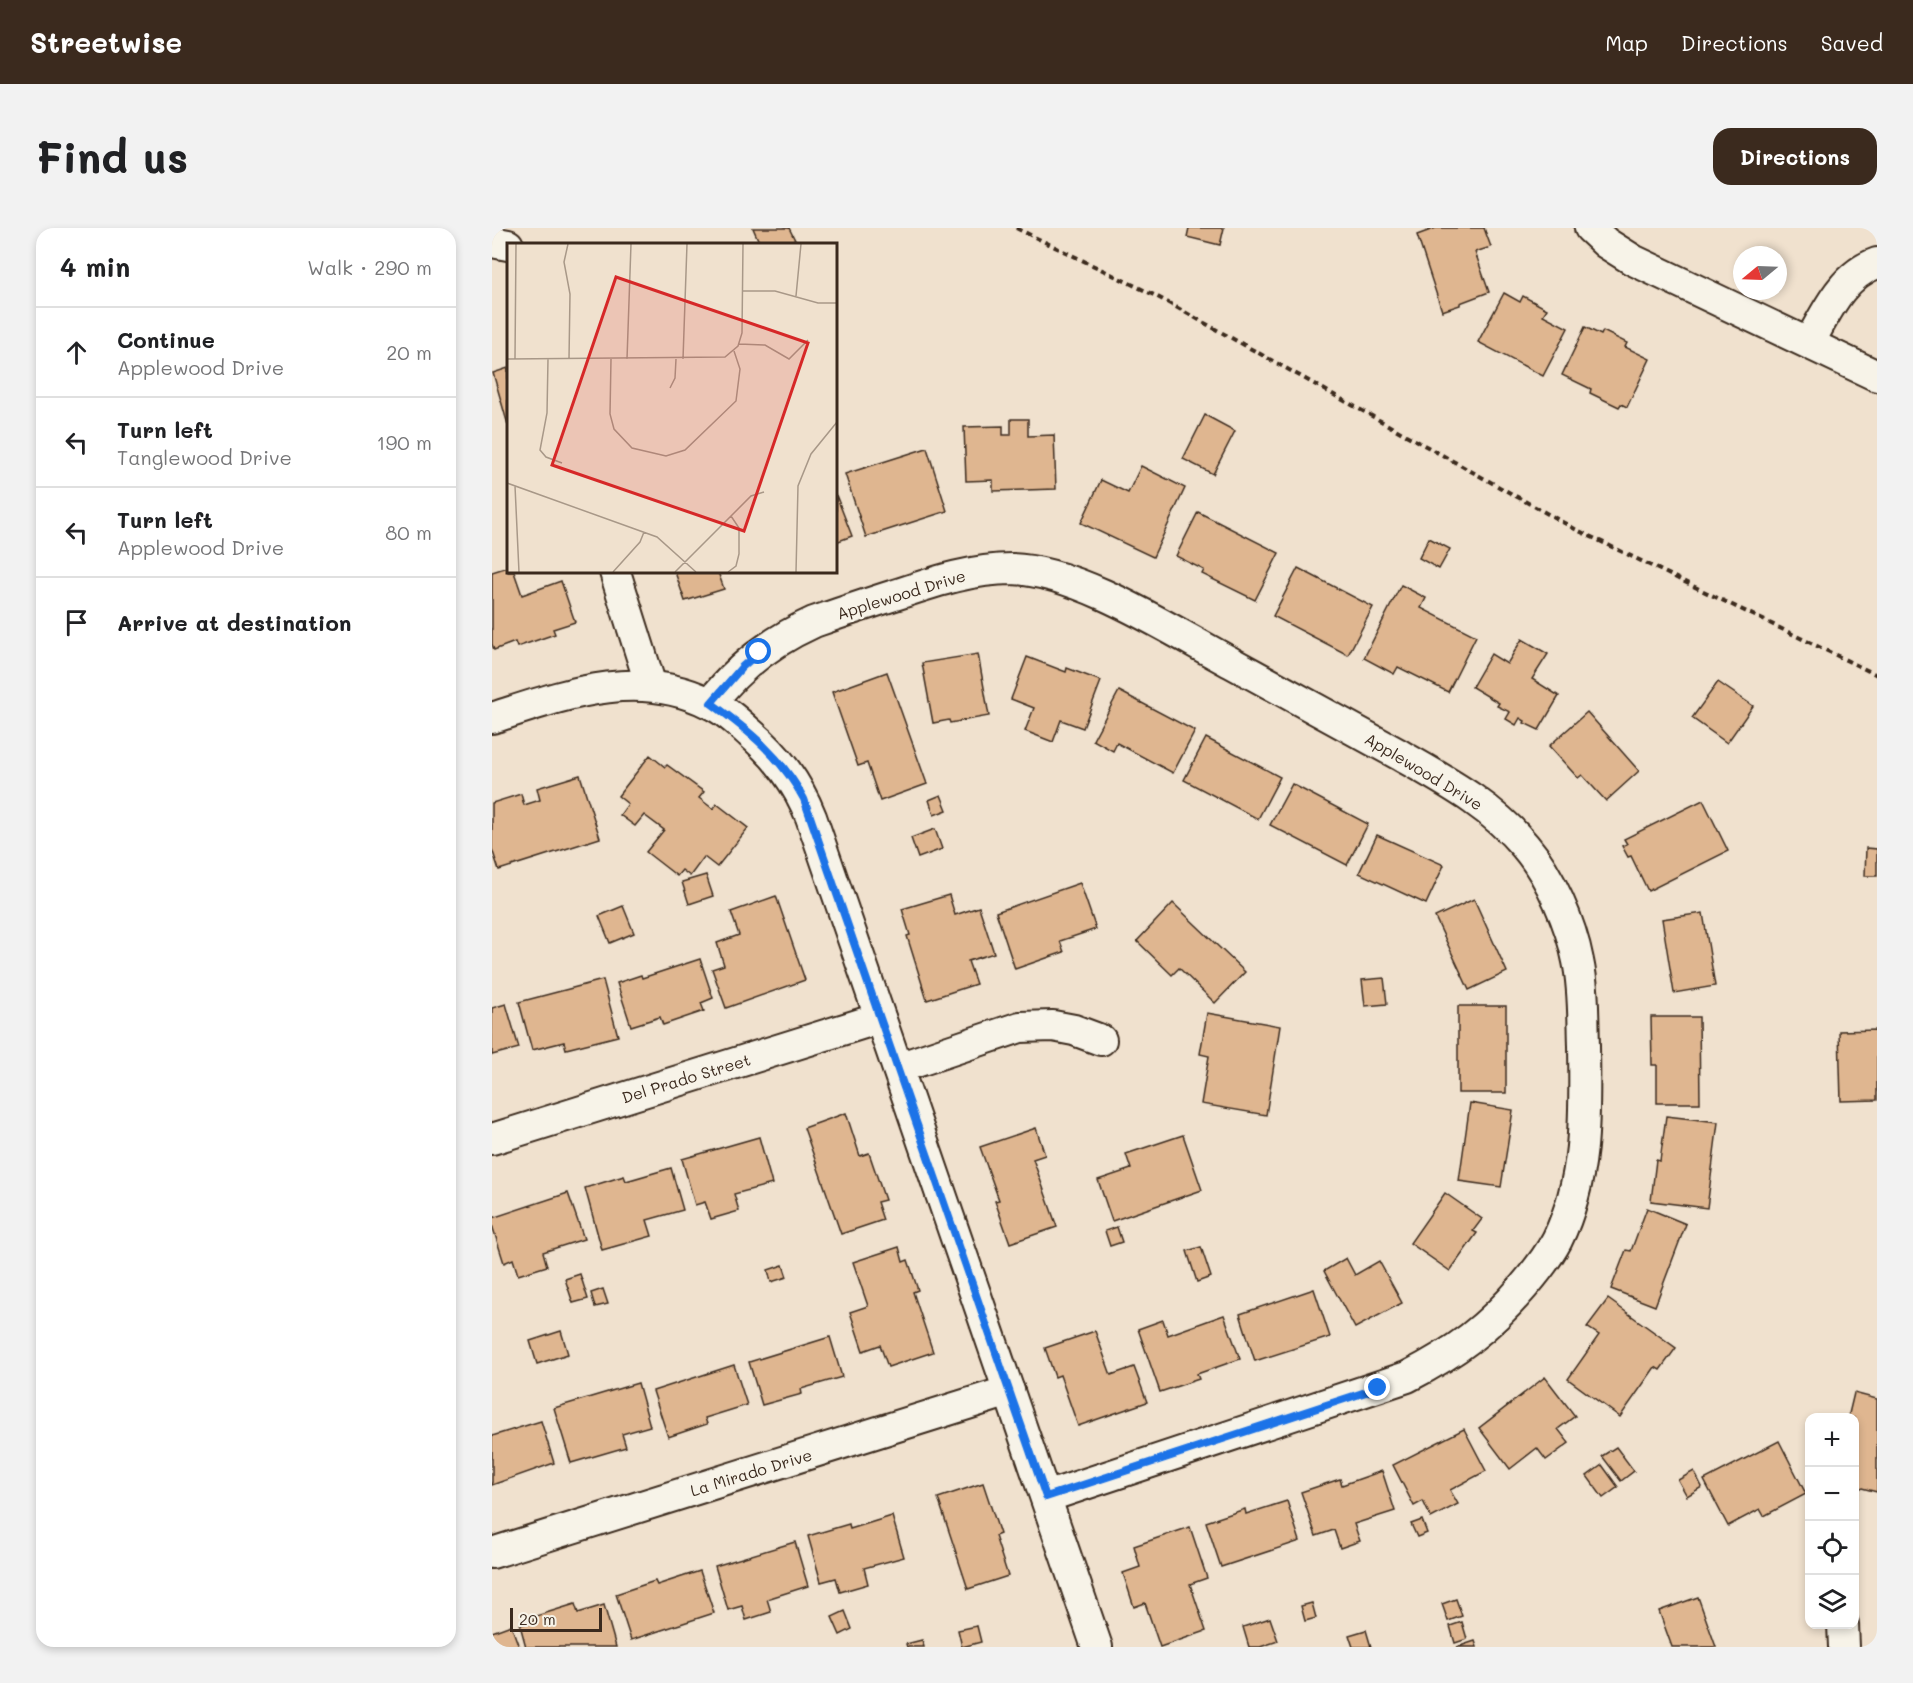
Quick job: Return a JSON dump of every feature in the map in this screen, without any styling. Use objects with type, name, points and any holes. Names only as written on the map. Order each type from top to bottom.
[{"type":"street","points":[[1590,228],[1606,243],[1633,260],[1877,376]]},
{"type":"street","points":[[492,242],[507,245]]},
{"type":"street","points":[[1809,343],[1830,305],[1848,281],[1866,266],[1877,263]]},
{"type":"street","name":"Applewood Drive","points":[[711,703],[742,667],[759,652],[814,622],[966,573],[1014,569],[1039,572],[1112,598],[1382,745],[1476,800],[1526,846],[1538,862],[1562,910],[1580,965],[1585,1117],[1582,1155],[1575,1192],[1556,1242],[1536,1273],[1498,1316],[1458,1348],[1407,1377],[1046,1497]]},
{"type":"street","points":[[615,573],[651,686]]},
{"type":"street","points":[[492,718],[573,692],[619,686],[651,686],[670,689],[711,703],[771,751],[794,780],[811,817],[1097,1647]]},
{"type":"street","name":"Del Prado Street","points":[[492,1138],[880,1018]]},
{"type":"street","points":[[898,1068],[1027,1026],[1053,1026],[1074,1030],[1101,1040]]},
{"type":"street","name":"La Mirado Drive","points":[[492,1553],[1009,1391]]},
{"type":"street","points":[[1843,1629],[1844,1647]]},
{"type":"path","points":[[1016,228],[1156,296],[1575,529],[1877,675]]},
{"type":"building","points":[[753,228],[789,228],[796,243],[760,243]]},
{"type":"building","points":[[1189,228],[1224,228],[1220,245],[1187,237]]},
{"type":"building","points":[[1436,228],[1484,228],[1491,247],[1475,252],[1489,292],[1442,311],[1417,235]]},
{"type":"building","points":[[1504,293],[1520,302],[1523,296],[1547,309],[1543,315],[1568,328],[1543,376],[1478,342]]},
{"type":"building","points":[[1585,327],[1601,335],[1603,331],[1627,343],[1625,347],[1650,359],[1627,407],[1621,404],[1619,407],[1590,393],[1591,389],[1562,375]]},
{"type":"building","points":[[507,368],[507,422],[493,373]]},
{"type":"building","points":[[1205,415],[1235,431],[1213,474],[1183,459]]},
{"type":"building","points":[[1011,419],[1028,419],[1028,436],[1054,435],[1056,489],[993,491],[993,480],[966,481],[964,427],[1003,426],[1003,435],[1011,435]]},
{"type":"building","points":[[927,448],[947,511],[866,537],[845,474]]},
{"type":"building","points":[[1141,466],[1185,488],[1153,557],[1081,523],[1101,480],[1128,493]]},
{"type":"building","points":[[837,498],[852,536],[837,542]]},
{"type":"building","points":[[1198,512],[1279,553],[1255,600],[1202,574],[1204,570],[1176,556]]},
{"type":"building","points":[[1429,538],[1450,549],[1439,569],[1419,558]]},
{"type":"building","points":[[507,567],[507,573],[514,573],[522,595],[561,581],[575,622],[553,629],[555,634],[517,647],[515,642],[494,650],[492,644],[492,572]]},
{"type":"building","points":[[1298,568],[1373,607],[1348,655],[1273,616]]},
{"type":"building","points":[[675,573],[718,573],[724,589],[685,601]]},
{"type":"building","points":[[1401,585],[1426,598],[1421,608],[1476,636],[1448,692],[1398,667],[1394,674],[1364,658]]},
{"type":"building","points":[[1522,639],[1548,654],[1532,679],[1559,696],[1539,730],[1524,723],[1525,721],[1520,718],[1516,725],[1506,719],[1510,712],[1497,706],[1499,703],[1472,687],[1491,654],[1507,664]]},
{"type":"building","points":[[978,654],[989,716],[950,723],[949,720],[933,723],[922,663]]},
{"type":"building","points":[[1027,657],[1066,672],[1067,668],[1101,681],[1083,728],[1061,720],[1053,742],[1025,731],[1034,708],[1011,699]]},
{"type":"building","points":[[887,672],[927,784],[880,801],[867,763],[858,766],[832,692]]},
{"type":"building","points":[[1718,682],[1753,706],[1727,743],[1692,718]]},
{"type":"building","points":[[1119,691],[1195,731],[1173,773],[1117,743],[1113,751],[1093,740]]},
{"type":"building","points":[[1587,712],[1639,771],[1606,801],[1582,775],[1578,778],[1549,746]]},
{"type":"building","points":[[1206,738],[1280,777],[1258,819],[1184,780]]},
{"type":"building","points":[[650,755],[704,792],[699,798],[713,809],[717,804],[748,828],[717,867],[704,857],[690,876],[682,870],[677,876],[646,852],[664,830],[644,815],[635,826],[620,815],[628,804],[618,796]]},
{"type":"building","points":[[580,775],[600,838],[499,870],[492,849],[492,803],[521,794],[524,805],[540,800],[537,788]]},
{"type":"building","points":[[1292,784],[1368,824],[1347,865],[1270,825]]},
{"type":"building","points":[[941,795],[947,810],[934,815],[929,800]]},
{"type":"building","points":[[1703,800],[1728,851],[1648,891],[1631,856],[1628,857],[1622,846],[1627,844],[1624,839]]},
{"type":"building","points":[[935,829],[942,849],[918,858],[911,838]]},
{"type":"building","points":[[1377,835],[1444,865],[1426,904],[1359,873]]},
{"type":"building","points":[[1866,848],[1877,849],[1877,876],[1865,876]]},
{"type":"building","points":[[706,875],[713,896],[689,904],[682,882]]},
{"type":"building","points":[[1080,883],[1096,929],[1060,941],[1064,952],[1015,969],[996,912]]},
{"type":"building","points":[[949,895],[955,915],[979,907],[994,953],[968,961],[976,984],[927,1000],[907,936],[910,935],[902,909]]},
{"type":"building","points":[[776,896],[805,980],[726,1008],[712,969],[724,965],[717,943],[739,935],[731,912]]},
{"type":"building","points":[[1474,899],[1507,972],[1469,990],[1435,917]]},
{"type":"building","points":[[1173,903],[1245,972],[1215,1003],[1179,968],[1172,975],[1137,941]]},
{"type":"building","points":[[623,906],[634,933],[610,943],[599,916]]},
{"type":"building","points":[[1703,913],[1715,986],[1674,993],[1662,919]]},
{"type":"building","points":[[700,959],[713,998],[701,1003],[704,1011],[663,1025],[660,1017],[631,1026],[617,983],[641,975],[642,978]]},
{"type":"building","points":[[1384,978],[1387,1004],[1365,1006],[1362,980]]},
{"type":"building","points":[[603,980],[618,1036],[566,1049],[564,1042],[532,1050],[519,1002]]},
{"type":"building","points":[[506,1004],[519,1048],[492,1055],[492,1008]]},
{"type":"building","points":[[1458,1006],[1506,1006],[1506,1093],[1458,1093]]},
{"type":"building","points":[[1207,1013],[1280,1026],[1266,1115],[1201,1104],[1209,1056],[1200,1054]]},
{"type":"building","points":[[1651,1017],[1699,1017],[1700,1103],[1657,1103],[1657,1065],[1652,1065]]},
{"type":"building","points":[[1877,1030],[1877,1100],[1841,1101],[1839,1031]]},
{"type":"building","points":[[1470,1103],[1513,1110],[1501,1187],[1459,1181]]},
{"type":"building","points":[[846,1113],[860,1156],[869,1153],[885,1200],[877,1202],[883,1220],[841,1234],[804,1128]]},
{"type":"building","points":[[1666,1116],[1718,1122],[1707,1208],[1651,1201],[1656,1160],[1660,1161]]},
{"type":"building","points":[[1036,1128],[1045,1155],[1033,1159],[1057,1227],[1010,1243],[995,1201],[999,1200],[980,1147]]},
{"type":"building","points":[[1183,1135],[1202,1190],[1112,1221],[1098,1180],[1131,1169],[1126,1154]]},
{"type":"building","points":[[759,1137],[772,1184],[734,1194],[739,1211],[711,1219],[705,1202],[695,1205],[682,1159]]},
{"type":"building","points":[[671,1168],[683,1210],[647,1220],[652,1236],[602,1250],[585,1188],[624,1176],[626,1181]]},
{"type":"building","points":[[568,1193],[584,1239],[543,1252],[547,1266],[518,1275],[513,1259],[504,1263],[492,1225],[492,1218]]},
{"type":"building","points":[[1445,1193],[1482,1219],[1473,1231],[1477,1233],[1450,1271],[1410,1243]]},
{"type":"building","points":[[1647,1208],[1686,1224],[1655,1306],[1611,1289],[1626,1250],[1631,1251]]},
{"type":"building","points":[[1117,1227],[1122,1242],[1110,1246],[1105,1231]]},
{"type":"building","points":[[899,1247],[903,1262],[908,1260],[918,1290],[913,1292],[933,1352],[888,1367],[880,1345],[863,1351],[850,1312],[868,1306],[853,1262]]},
{"type":"building","points":[[1201,1247],[1211,1277],[1197,1282],[1187,1251]]},
{"type":"building","points":[[1346,1258],[1355,1275],[1379,1261],[1402,1303],[1355,1328],[1324,1271]]},
{"type":"building","points":[[783,1265],[787,1277],[771,1282],[768,1270]]},
{"type":"building","points":[[580,1274],[588,1299],[573,1303],[565,1279]]},
{"type":"building","points":[[603,1289],[608,1304],[595,1307],[591,1293]]},
{"type":"building","points":[[1314,1289],[1330,1337],[1255,1361],[1240,1314]]},
{"type":"building","points":[[1608,1299],[1676,1348],[1660,1370],[1655,1367],[1620,1417],[1568,1379],[1599,1335],[1587,1327]]},
{"type":"building","points":[[1224,1315],[1240,1359],[1197,1374],[1199,1379],[1160,1392],[1138,1329],[1163,1320],[1168,1335]]},
{"type":"building","points":[[561,1331],[568,1354],[537,1364],[530,1341]]},
{"type":"building","points":[[1095,1331],[1111,1375],[1134,1367],[1147,1402],[1078,1426],[1060,1375],[1055,1377],[1045,1348]]},
{"type":"building","points":[[830,1337],[842,1377],[801,1389],[802,1394],[762,1405],[749,1362]]},
{"type":"building","points":[[734,1365],[747,1405],[705,1418],[707,1424],[668,1437],[653,1391]]},
{"type":"building","points":[[1545,1377],[1575,1416],[1558,1429],[1569,1443],[1546,1460],[1537,1448],[1510,1469],[1479,1428]]},
{"type":"building","points":[[638,1383],[650,1426],[622,1434],[626,1447],[571,1463],[554,1408]]},
{"type":"building","points":[[1854,1393],[1877,1399],[1877,1492],[1859,1487],[1859,1413],[1849,1413]]},
{"type":"building","points":[[541,1421],[554,1463],[492,1485],[492,1436]]},
{"type":"building","points":[[1464,1429],[1486,1471],[1450,1490],[1458,1504],[1431,1518],[1423,1501],[1414,1506],[1393,1465]]},
{"type":"building","points":[[1779,1441],[1805,1495],[1764,1516],[1760,1509],[1728,1526],[1704,1480]]},
{"type":"building","points":[[1616,1447],[1634,1471],[1621,1481],[1602,1456]]},
{"type":"building","points":[[1602,1465],[1618,1487],[1603,1498],[1587,1476]]},
{"type":"building","points":[[1382,1471],[1395,1511],[1354,1524],[1360,1541],[1340,1548],[1334,1530],[1316,1536],[1301,1492],[1340,1479],[1342,1485]]},
{"type":"building","points":[[1694,1471],[1702,1487],[1687,1496],[1678,1480]]},
{"type":"building","points":[[983,1483],[1000,1534],[995,1536],[1008,1576],[968,1589],[938,1498]]},
{"type":"building","points":[[1287,1501],[1300,1541],[1221,1567],[1206,1522],[1245,1509],[1246,1514]]},
{"type":"building","points":[[892,1516],[904,1557],[864,1568],[868,1584],[840,1592],[836,1578],[821,1582],[808,1536],[849,1524],[850,1529]]},
{"type":"building","points":[[1422,1520],[1427,1533],[1417,1537],[1411,1524]]},
{"type":"building","points":[[1190,1527],[1207,1578],[1190,1584],[1206,1631],[1160,1647],[1145,1603],[1134,1607],[1123,1573],[1140,1567],[1134,1546]]},
{"type":"building","points":[[795,1542],[808,1586],[767,1599],[771,1612],[746,1620],[742,1606],[728,1610],[715,1566]]},
{"type":"building","points":[[700,1571],[714,1613],[631,1640],[616,1594],[655,1581],[657,1585]]},
{"type":"building","points":[[1698,1597],[1716,1647],[1672,1647],[1659,1611]]},
{"type":"building","points":[[1456,1599],[1462,1616],[1448,1621],[1442,1604]]},
{"type":"building","points":[[1312,1603],[1316,1618],[1305,1621],[1301,1606]]},
{"type":"building","points":[[575,1604],[578,1613],[604,1605],[616,1647],[526,1647],[520,1625],[534,1621],[533,1617]]},
{"type":"building","points":[[845,1611],[852,1629],[840,1635],[832,1617]]},
{"type":"building","points":[[1270,1618],[1278,1641],[1260,1647],[1249,1647],[1243,1627]]},
{"type":"building","points":[[1462,1622],[1467,1639],[1455,1643],[1450,1626]]},
{"type":"building","points":[[511,1625],[519,1647],[492,1647],[492,1632]]},
{"type":"building","points":[[977,1626],[981,1642],[962,1647],[958,1630]]},
{"type":"building","points":[[1366,1630],[1371,1647],[1353,1647],[1349,1635]]},
{"type":"building","points":[[922,1640],[924,1647],[907,1647],[906,1644]]},
{"type":"building","points":[[1475,1641],[1477,1647],[1457,1647]]},
{"type":"route","points":[[759,652],[723,686],[711,703],[771,751],[794,780],[804,799],[1046,1497],[1378,1388]]}]
